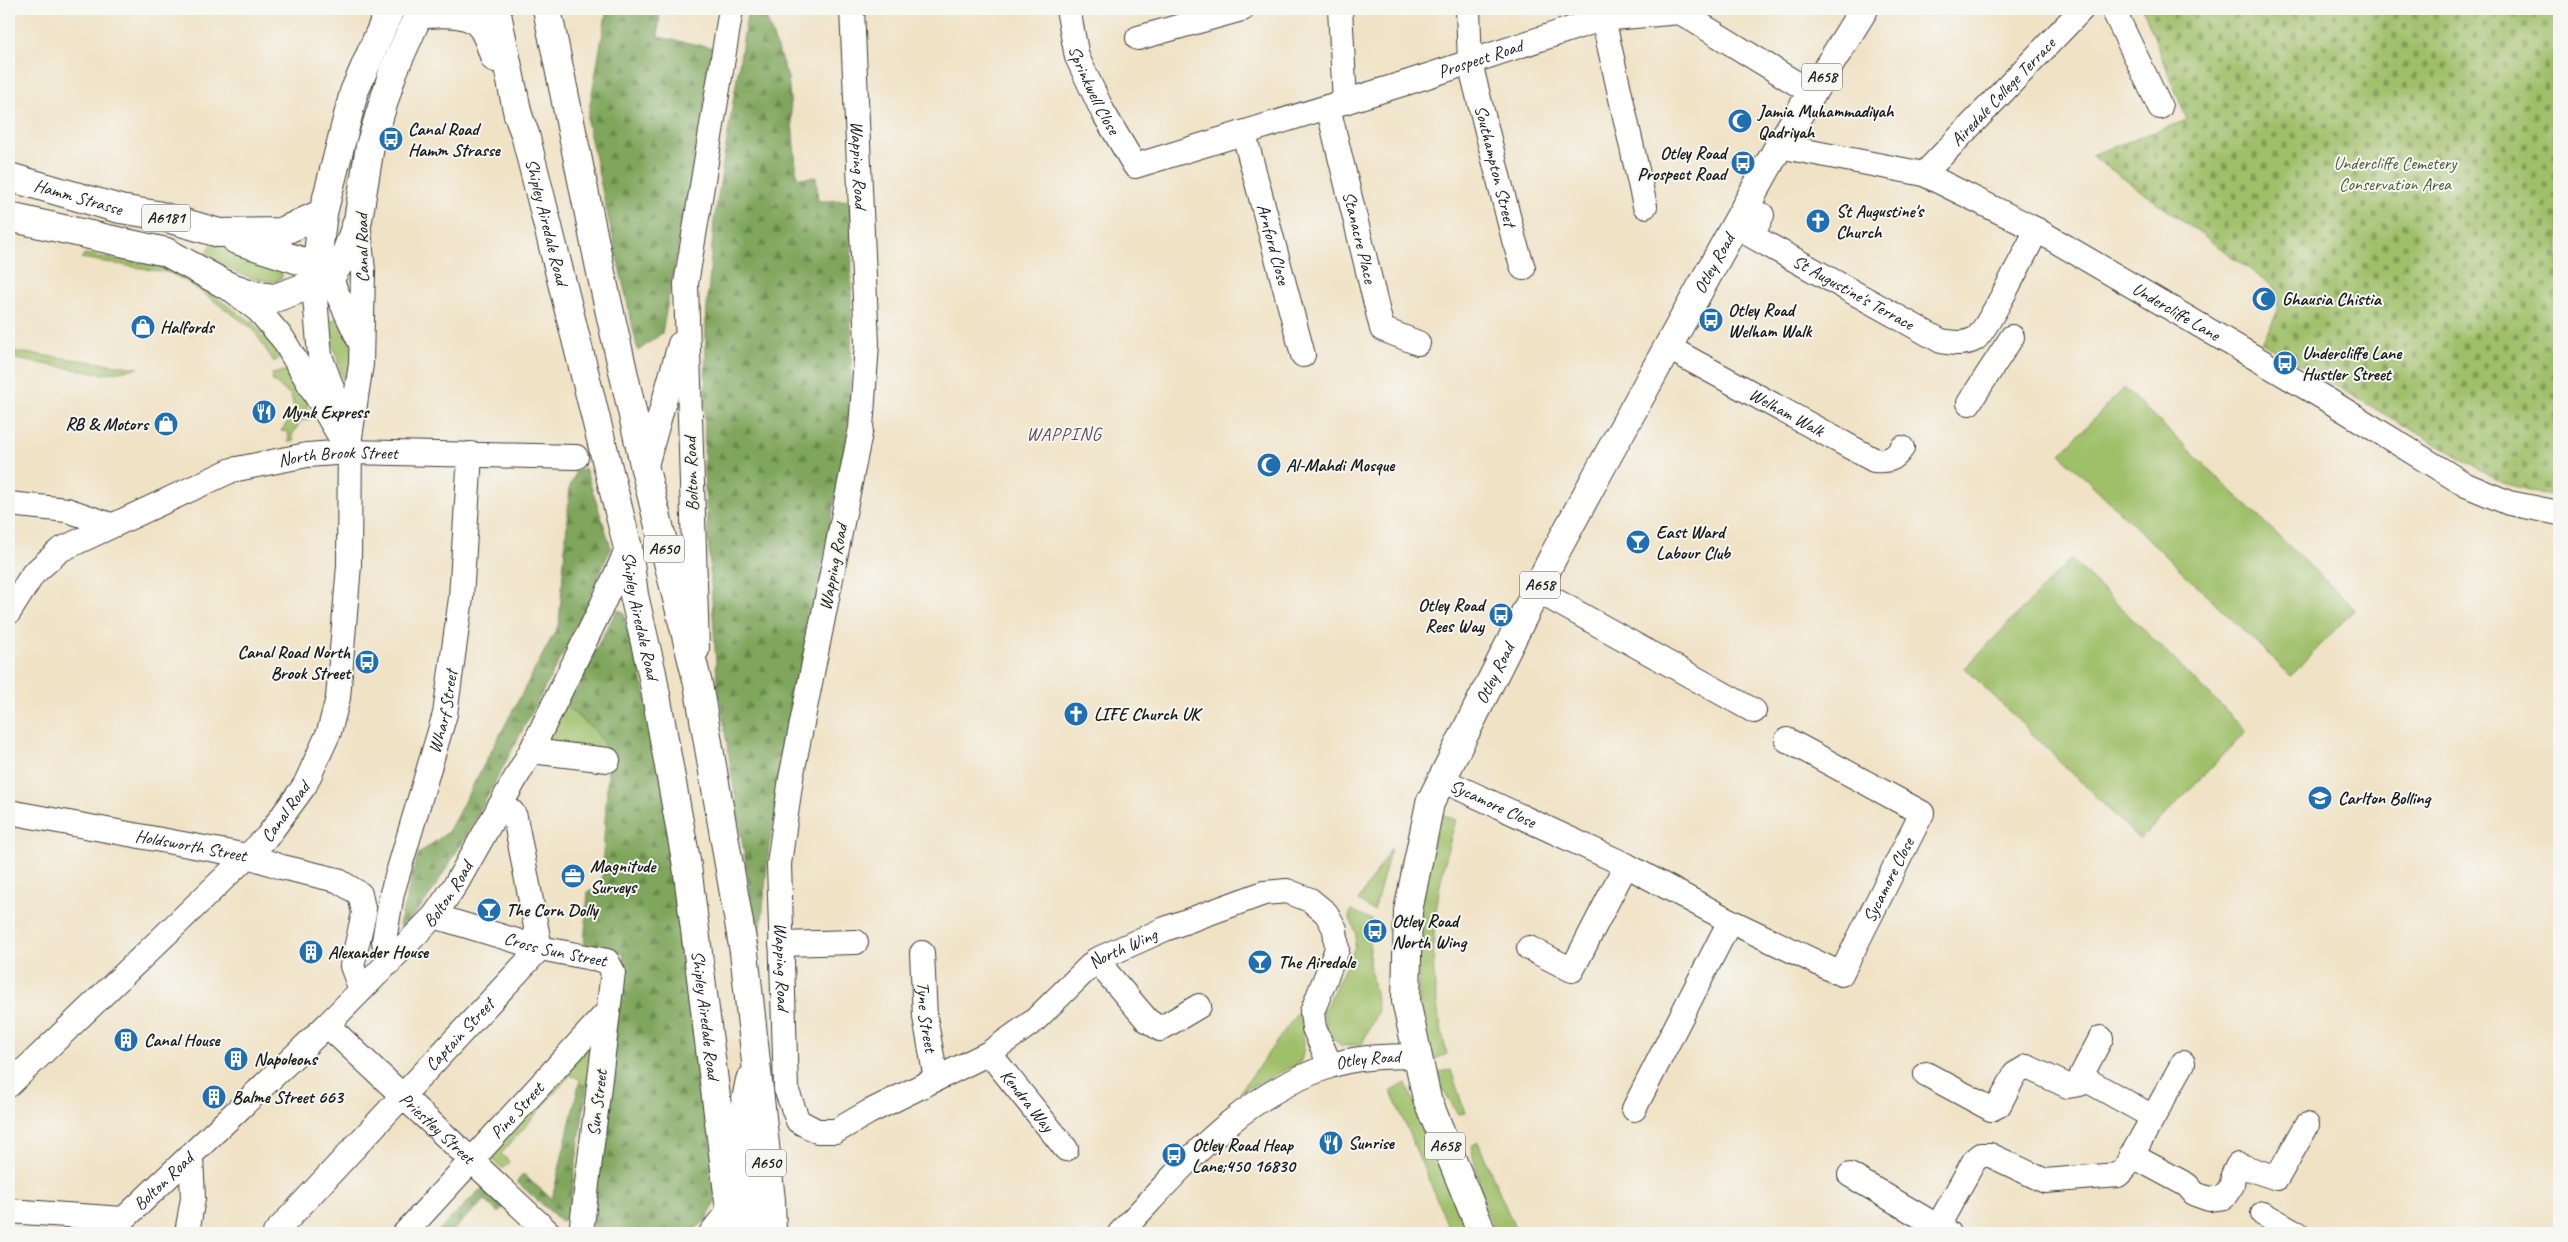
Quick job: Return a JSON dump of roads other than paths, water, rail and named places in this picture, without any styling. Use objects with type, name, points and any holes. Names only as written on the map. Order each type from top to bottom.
[{"type":"main road","points":[[375,46],[378,9]]},
{"type":"main road","points":[[320,277],[323,213],[354,92],[390,9]]},
{"type":"main road","name":"Shipley Airedale Road","points":[[496,9],[518,115],[525,134],[628,548],[634,595],[652,673],[687,866],[732,1220]]},
{"type":"main road","name":"Shipley Airedale Road","points":[[547,9],[570,131],[645,469],[698,684],[744,952],[771,1200],[772,1233]]},
{"type":"main road","name":"Otley Road","points":[[1417,1056],[1406,1001],[1408,911],[1430,803],[1538,591],[1558,547],[1779,146],[1864,9]]},
{"type":"main road","points":[[419,12],[465,17],[481,26],[518,115]]},
{"type":"main road","name":"Canal Road","points":[[358,220],[370,146],[393,72],[419,12]]},
{"type":"main road","name":"Hamm Strasse","points":[[9,177],[120,209],[157,215],[218,233],[281,232],[323,213]]},
{"type":"main road","points":[[9,198],[30,204],[77,234]]},
{"type":"main road","name":"Hamm Strasse","points":[[9,216],[77,234],[166,252],[228,286],[254,294],[275,298],[320,277]]},
{"type":"main road","points":[[320,277],[346,253],[358,220]]},
{"type":"main road","points":[[9,227],[77,234]]},
{"type":"main road","name":"A6181","points":[[218,233],[320,277]]},
{"type":"main road","points":[[628,548],[645,469]]},
{"type":"main road","points":[[746,1233],[748,1176],[742,1119],[755,1054]]},
{"type":"main road","name":"A658","points":[[1417,1056],[1427,1100],[1482,1233]]},
{"type":"street","name":"Bolton Road","points":[[698,684],[686,284],[732,9]]},
{"type":"street","name":"Wapping Road","points":[[798,1121],[786,1089],[779,864],[791,778],[861,428],[867,344],[852,9]]},
{"type":"street","name":"Sprinkwell Close","points":[[1068,9],[1077,57],[1104,112],[1135,166]]},
{"type":"street","points":[[1138,38],[1242,9]]},
{"type":"street","points":[[1336,105],[1340,9]]},
{"type":"street","name":"Southampton Street","points":[[1468,9],[1470,63],[1514,240],[1524,268]]},
{"type":"street","name":"Airedale College Terrace","points":[[1924,174],[2082,9]]},
{"type":"street","points":[[2113,9],[2160,107]]},
{"type":"street","name":"Prospect Road","points":[[1135,166],[1470,63],[1601,14],[1680,10],[1812,93]]},
{"type":"street","points":[[1601,14],[1646,206]]},
{"type":"street","name":"Stanacre Place","points":[[1336,105],[1382,329],[1418,343]]},
{"type":"street","name":"Arnford Close","points":[[1244,134],[1303,355]]},
{"type":"street","name":"Undercliffe Lane","points":[[1779,146],[1924,174],[2037,230],[2331,402],[2466,485],[2509,504],[2559,513]]},
{"type":"street","name":"St Augustine's Terrace","points":[[1762,215],[1752,236],[1942,341],[1961,344],[1977,338]]},
{"type":"street","name":"Canal Road","points":[[9,1085],[248,856],[272,830],[305,785],[329,732],[338,698],[349,565],[349,444],[361,344],[364,271],[358,220]]},
{"type":"street","points":[[1969,404],[2007,345],[1977,338],[1990,318],[2037,230]]},
{"type":"street","points":[[320,277],[361,344]]},
{"type":"street","name":"Canal Road","points":[[320,277],[320,356],[349,444]]},
{"type":"street","points":[[228,286],[258,311],[283,339],[349,444]]},
{"type":"street","name":"Bolton Road","points":[[645,469],[686,323]]},
{"type":"street","name":"Welham Walk","points":[[1669,348],[1874,460],[1888,462],[1897,456],[1902,448]]},
{"type":"street","name":"North Brook Street","points":[[9,612],[33,574],[60,550],[232,470],[307,455],[349,444],[470,454],[576,457]]},
{"type":"street","name":"Wharf Street","points":[[389,963],[384,941],[392,893],[445,714],[461,598],[470,454]]},
{"type":"street","points":[[9,504],[67,510],[111,525]]},
{"type":"street","name":"Bolton Road","points":[[116,1226],[191,1157],[327,1025],[434,916],[456,884],[531,751],[628,548]]},
{"type":"street","points":[[1538,591],[1754,711]]},
{"type":"street","name":"Sycamore Close","points":[[1442,780],[1626,865],[1730,920],[1841,974],[1922,812],[1787,740]]},
{"type":"street","points":[[531,751],[608,760]]},
{"type":"street","points":[[499,806],[512,812],[515,817],[540,948]]},
{"type":"street","name":"Holdsworth Street","points":[[9,812],[248,856],[282,867],[336,880],[360,894],[364,913],[352,966],[361,990]]},
{"type":"street","points":[[1529,948],[1572,970],[1626,865]]},
{"type":"street","name":"North Wing","points":[[798,1121],[817,1131],[836,1131],[989,1054],[1034,1021],[1096,960],[1165,929],[1264,893],[1286,891],[1310,900],[1326,913],[1335,930],[1337,949],[1312,1012],[1314,1028],[1330,1065]]},
{"type":"street","name":"Cross Sun Street","points":[[434,916],[540,948],[598,958],[607,961],[613,972]]},
{"type":"street","points":[[1634,1109],[1730,920]]},
{"type":"street","points":[[781,944],[856,942]]},
{"type":"street","name":"Captain Street","points":[[275,1233],[540,948]]},
{"type":"street","name":"Tyne Street","points":[[922,953],[925,1017],[936,1079]]},
{"type":"street","points":[[1096,960],[1147,1020],[1160,1029],[1199,1006]]},
{"type":"street","name":"Sun Street","points":[[581,1233],[613,972]]},
{"type":"street","name":"Pine Street","points":[[406,1233],[608,1010]]},
{"type":"street","name":"Priestley Street","points":[[327,1025],[549,1233]]},
{"type":"street","points":[[1926,1074],[1991,1109],[1999,1106],[2015,1074],[2027,1067],[2068,1086],[2080,1084],[2083,1078],[2082,1074],[2101,1038]]},
{"type":"street","name":"Kendra Way","points":[[989,1054],[1066,1149]]},
{"type":"street","name":"Otley Road","points":[[1120,1233],[1231,1119],[1270,1092],[1330,1065],[1370,1058],[1417,1056]]},
{"type":"street","points":[[1850,1175],[1944,1230],[1974,1161],[1981,1155],[1990,1155],[2051,1181],[2118,1175],[2183,1063]]},
{"type":"street","points":[[2083,1078],[2153,1117]]},
{"type":"street","points":[[2131,1155],[2187,1185],[2201,1197],[2217,1199],[2224,1197],[2228,1193],[2238,1165],[2277,1178],[2307,1125]]},
{"type":"street","points":[[187,1233],[193,1198],[191,1157]]},
{"type":"street","points":[[9,1211],[116,1226]]},
{"type":"street","points":[[2262,1214],[2297,1233]]},
{"type":"street","points":[[711,1233],[732,1220]]},
{"type":"place","name":"Jamia Muhammadiyah Qadriyah","points":[[1740,121]]},
{"type":"place","name":"Canal Road Hamm Strasse","points":[[391,139]]},
{"type":"place","name":"Otley Road Prospect Road","points":[[1743,163]]},
{"type":"place","name":"St Augustine's Church","points":[[1818,221]]},
{"type":"place","name":"Ghausia Chistia","points":[[2264,299]]},
{"type":"place","name":"Otley Road Welham Walk","points":[[1711,320]]},
{"type":"place","name":"Halfords","points":[[143,327]]},
{"type":"place","name":"Undercliffe Lane Hustler Street","points":[[2285,363]]},
{"type":"place","name":"Mynk Express","points":[[264,412]]},
{"type":"place","name":"RB & Motors","points":[[166,424]]},
{"type":"place","name":"Al‐Mahdi Mosque","points":[[1269,465]]},
{"type":"place","name":"East Ward Labour Club","points":[[1638,542]]},
{"type":"place","name":"Otley Road Rees Way","points":[[1501,615]]},
{"type":"place","name":"Canal Road North Brook Street","points":[[367,662]]},
{"type":"place","name":"LIFE Church UK","points":[[1076,714]]},
{"type":"place","name":"Carlton Bolling","points":[[2320,798]]},
{"type":"place","name":"Magnitude Surveys","points":[[573,876]]},
{"type":"place","name":"The Corn Dolly","points":[[489,910]]},
{"type":"place","name":"Otley Road North Wing","points":[[1375,931]]},
{"type":"place","name":"Alexander House","points":[[311,952]]},
{"type":"place","name":"The Airedale","points":[[1260,962]]},
{"type":"place","name":"Canal House","points":[[126,1040]]},
{"type":"place","name":"Napoleons","points":[[236,1059]]},
{"type":"place","name":"Balme Street 663","points":[[214,1097]]},
{"type":"place","name":"Sunrise","points":[[1331,1143]]},
{"type":"place","name":"Otley Road Heap Lane;450 16830","points":[[1174,1155]]},
{"type":"district","name":"WAPPING","points":[[1064,434]]},
{"type":"park label","name":"Undercliffe Cemetery Conservation Area","points":[[2395,173]]}]
